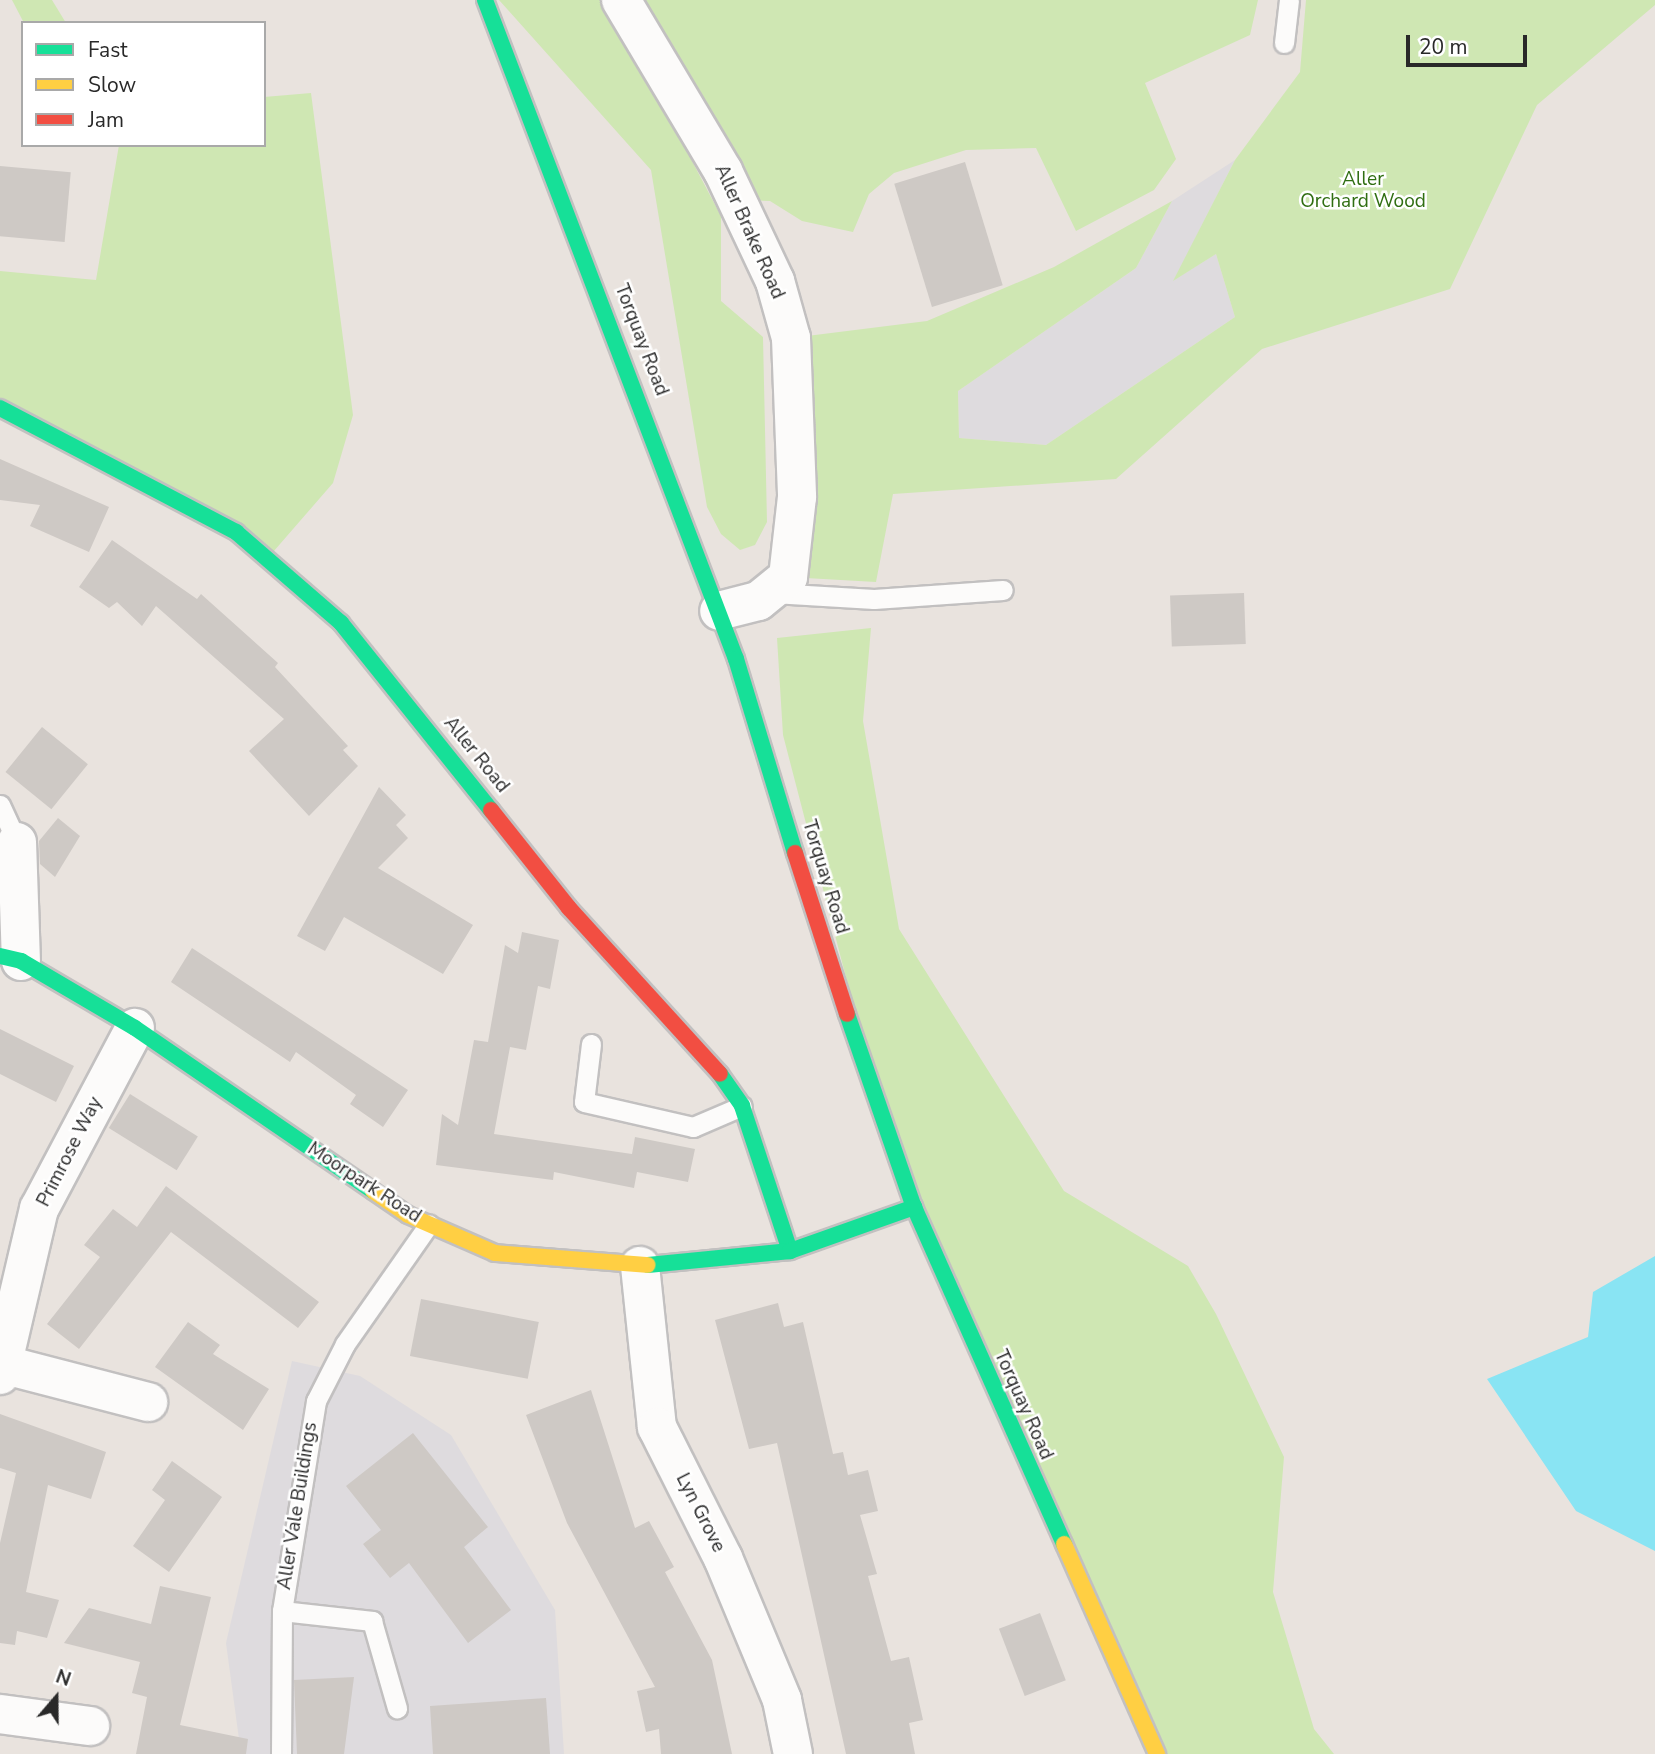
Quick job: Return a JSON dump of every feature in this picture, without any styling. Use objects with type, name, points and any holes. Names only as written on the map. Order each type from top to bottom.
[{"type":"street","name":"Torquay Road","points":[[485,0],[719,611],[914,1207],[1157,1754]]},
{"type":"street","name":"Aller Brake Road","points":[[621,0],[723,171],[775,281],[792,338],[795,511],[788,578],[768,593],[719,611]]},
{"type":"street","name":"Aller Road","points":[[0,408],[236,532],[341,623],[569,908],[704,1051],[742,1106],[790,1251]]},
{"type":"street","name":"Moorpark Road","points":[[17,842],[11,958],[135,1028],[429,1224],[495,1253],[640,1266],[790,1251],[914,1207]]},
{"type":"street","name":"Primrose Way","points":[[135,1028],[39,1209],[3,1370],[148,1402]]},
{"type":"street","name":"Lyn Grove","points":[[640,1266],[657,1427],[745,1609],[782,1700],[793,1754]]},
{"type":"street","points":[[0,1714],[90,1726]]},
{"type":"lane","points":[[1284,43],[1289,0]]},
{"type":"lane","points":[[768,593],[874,599],[1003,590]]},
{"type":"lane","points":[[0,805],[17,842]]},
{"type":"lane","points":[[591,1044],[584,1102],[692,1127],[742,1106]]},
{"type":"lane","name":"Aller Vale Buildings","points":[[281,1754],[282,1611],[316,1401],[345,1344],[429,1224]]},
{"type":"lane","name":"Aller Vale Buildings","points":[[282,1611],[372,1621],[397,1708]]},
{"type":"shaded area","points":[[1235,160],[1174,280],[1216,254],[1235,317],[1046,445],[959,438],[958,391],[1136,268],[1172,201]]},
{"type":"shaded area","points":[[292,1361],[360,1376],[451,1435],[555,1610],[564,1754],[241,1754],[226,1643]]},
{"type":"green space","points":[[12,0],[52,0],[65,21],[23,21]]},
{"type":"green space","points":[[499,0],[607,0],[721,216],[721,301],[763,337],[767,522],[755,545],[740,550],[721,534],[707,507],[651,170]]},
{"type":"green space","points":[[621,0],[1258,0],[1250,35],[1145,83],[1176,159],[1154,190],[1076,231],[1036,148],[966,150],[894,173],[869,194],[853,232],[802,221],[770,201],[737,200]]},
{"type":"green space","name":"Aller Orchard Wood","points":[[1306,0],[1655,0],[1655,5],[1537,105],[1450,289],[1262,349],[1116,479],[893,494],[876,582],[788,577],[791,338],[927,321],[1054,267],[1172,201],[1136,268],[958,391],[959,438],[1046,445],[1235,317],[1216,254],[1173,281],[1235,160],[1300,72]]},
{"type":"green space","points":[[311,93],[353,415],[333,483],[267,559],[0,408],[0,271],[96,280],[119,147],[266,147],[266,97]]},
{"type":"green space","points":[[871,628],[863,721],[899,929],[1064,1191],[1188,1266],[1216,1314],[1284,1457],[1273,1592],[1314,1729],[1334,1754],[1157,1754],[888,1139],[783,735],[777,638]]},
{"type":"water","points":[[1655,1256],[1655,1551],[1576,1511],[1487,1379],[1588,1337],[1593,1292]]},
{"type":"building","points":[[965,162],[1003,285],[932,307],[894,184]]},
{"type":"building","points":[[0,166],[71,172],[65,242],[0,236]]},
{"type":"building","points":[[0,459],[109,507],[89,552],[30,526],[40,505],[0,500]]},
{"type":"building","points":[[112,540],[197,599],[201,594],[278,663],[275,667],[348,746],[343,750],[358,766],[309,816],[249,751],[284,719],[156,606],[142,626],[117,602],[109,608],[79,587]]},
{"type":"building","points":[[1244,593],[1246,644],[1172,647],[1170,596]]},
{"type":"building","points":[[42,727],[88,764],[51,809],[5,772]]},
{"type":"building","points":[[379,787],[406,815],[396,825],[408,838],[378,868],[473,925],[443,974],[344,917],[325,951],[297,936]]},
{"type":"building","points":[[58,818],[80,836],[55,877],[40,864],[39,841]]},
{"type":"building","points":[[522,932],[559,940],[550,989],[538,986],[526,1050],[510,1047],[494,1134],[632,1154],[635,1137],[695,1149],[688,1182],[637,1172],[634,1188],[554,1172],[553,1180],[436,1165],[442,1114],[458,1125],[474,1040],[488,1042],[505,945],[518,953]]},
{"type":"building","points":[[192,948],[408,1090],[383,1127],[350,1104],[356,1095],[296,1052],[290,1062],[171,982]]},
{"type":"building","points":[[0,1029],[74,1066],[56,1102],[0,1074]]},
{"type":"building","points":[[130,1094],[198,1136],[177,1170],[109,1128]]},
{"type":"building","points":[[166,1186],[319,1302],[298,1328],[171,1232],[79,1349],[47,1324],[100,1257],[84,1245],[113,1209],[137,1227]]},
{"type":"building","points":[[421,1299],[539,1322],[528,1379],[410,1356]]},
{"type":"building","points":[[778,1303],[784,1327],[803,1322],[833,1454],[843,1452],[848,1475],[868,1470],[878,1511],[860,1515],[877,1574],[868,1576],[891,1661],[909,1657],[923,1720],[909,1723],[915,1754],[846,1754],[777,1443],[749,1449],[715,1320]]},
{"type":"building","points":[[188,1322],[220,1345],[213,1354],[269,1389],[243,1430],[155,1367]]},
{"type":"building","points":[[591,1390],[635,1528],[649,1521],[674,1567],[665,1572],[712,1660],[732,1754],[661,1754],[659,1729],[646,1732],[637,1691],[655,1687],[567,1523],[526,1415]]},
{"type":"building","points":[[0,1414],[106,1452],[91,1499],[48,1485],[26,1592],[59,1600],[47,1638],[17,1631],[15,1645],[0,1643],[0,1543],[16,1473],[0,1468]]},
{"type":"building","points":[[413,1433],[488,1527],[464,1547],[511,1610],[468,1643],[409,1563],[390,1578],[363,1544],[381,1530],[346,1486]]},
{"type":"building","points":[[172,1461],[222,1497],[169,1572],[133,1546],[165,1500],[152,1490]]},
{"type":"building","points":[[160,1586],[211,1597],[180,1725],[248,1739],[246,1754],[136,1754],[147,1697],[132,1693],[140,1662],[64,1643],[89,1608],[151,1624]]},
{"type":"building","points":[[1040,1613],[1066,1680],[1025,1696],[999,1629]]},
{"type":"building","points":[[354,1677],[344,1754],[297,1754],[294,1680]]},
{"type":"building","points":[[546,1698],[550,1754],[433,1754],[430,1706]]},
{"type":"traffic: fast","points":[[485,0],[736,659],[795,853]]},
{"type":"traffic: fast","points":[[0,408],[236,532],[341,623],[491,810]]},
{"type":"traffic: fast","points":[[0,956],[21,961],[135,1028],[373,1191]]},
{"type":"traffic: fast","points":[[847,1014],[914,1207],[1064,1544]]},
{"type":"traffic: fast","points":[[720,1074],[742,1106],[790,1251]]},
{"type":"traffic: fast","points":[[648,1265],[790,1251],[914,1207]]},
{"type":"traffic: slow","points":[[373,1191],[408,1215],[495,1253],[648,1265]]},
{"type":"traffic: slow","points":[[1064,1544],[1157,1754]]},
{"type":"traffic: jam","points":[[491,810],[569,908],[720,1074]]},
{"type":"traffic: jam","points":[[795,853],[847,1014]]}]
